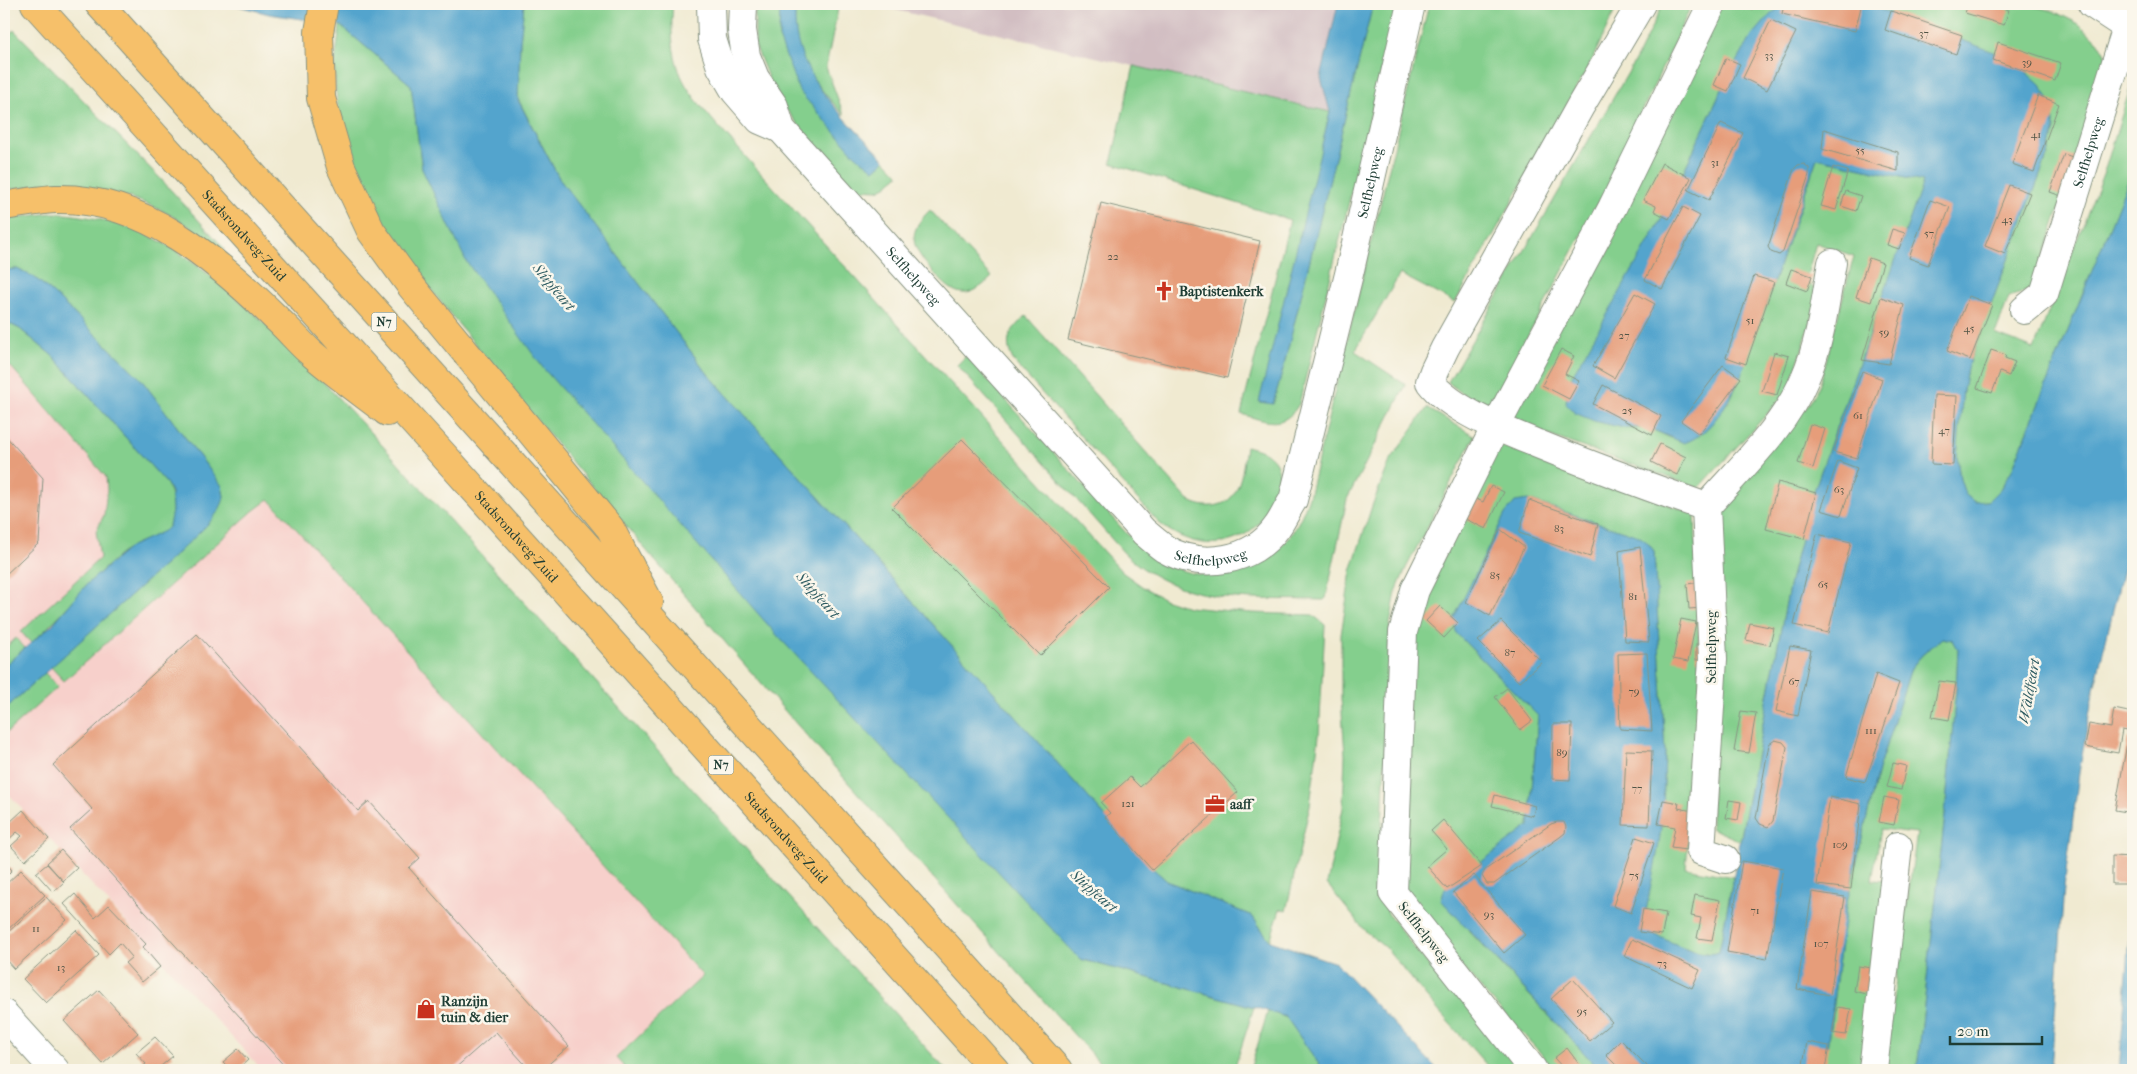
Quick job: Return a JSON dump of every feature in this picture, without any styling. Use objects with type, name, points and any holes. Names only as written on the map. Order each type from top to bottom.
[{"type":"highway","name":"Stadsrondweg-Zuid","points":[[35,4],[447,459],[995,1070]]},
{"type":"highway","name":"N7","points":[[98,4],[1058,1070]]},
{"type":"highway","name":"N7","points":[[324,4],[318,32],[321,98],[342,167],[371,231],[411,286],[610,528],[669,640]]},
{"type":"highway","name":"N7","points":[[4,206],[58,199],[87,202],[141,217],[184,240],[212,260],[246,290],[309,351],[447,459]]},
{"type":"street","name":"Selfhelpweg","points":[[711,4],[712,38],[721,66],[735,91],[760,120],[781,129],[1144,532],[1166,549],[1192,560],[1227,560],[1256,548],[1276,528],[1292,500],[1349,274],[1411,4]]},
{"type":"street","name":"Selfhelpweg","points":[[743,4],[742,30],[746,56],[755,78],[774,106],[781,129]]},
{"type":"street","points":[[1641,4],[1582,105],[1434,371],[1430,382],[1439,394],[1496,426],[1610,473],[1706,507],[1780,422],[1806,378],[1820,327],[1832,263]]},
{"type":"street","name":"Selfhelpweg","points":[[1533,1070],[1394,893],[1403,632],[1415,590],[1496,426],[1612,208],[1712,4]]},
{"type":"street","name":"Selfhelpweg","points":[[2024,310],[2044,294],[2127,27],[2092,4]]},
{"type":"street","name":"Selfhelpweg","points":[[1706,507],[1713,659],[1701,851],[1725,860]]},
{"type":"street","points":[[1873,1070],[1898,846]]},
{"type":"street","points":[[6,1021],[55,1070]]},
{"type":"shaded area","points":[[870,4],[1338,4],[1321,78],[1330,112]]},
{"type":"shaded area","points":[[4,321],[167,484],[52,625],[4,666]]},
{"type":"shaded area","points":[[269,499],[788,1070],[262,1070],[4,789],[4,710],[182,549]]},
{"type":"green space","points":[[524,4],[673,4],[672,37],[676,59],[683,80],[699,103],[1122,572],[1164,599],[1188,607],[1252,613],[1313,615],[1325,625],[1319,736],[1310,805],[1286,911],[1280,909],[1270,941],[1252,916],[1167,881],[1149,865],[708,374],[560,180],[518,99],[520,42]]},
{"type":"green space","points":[[755,4],[780,4],[779,38],[874,170],[885,160],[899,175],[886,186],[878,190],[859,189],[850,185],[776,97],[755,45]]},
{"type":"green space","points":[[796,4],[839,4],[826,67],[844,115],[822,90],[805,65],[796,38]]},
{"type":"green space","points":[[1373,4],[1398,4],[1299,404],[1287,418],[1280,421],[1266,421],[1241,414],[1290,220],[1111,163],[1134,66],[1330,112],[1304,224],[1273,404]]},
{"type":"green space","points":[[1429,4],[1618,4],[1591,62],[1455,303],[1400,274],[1355,351],[1406,385],[1347,499],[1326,598],[1324,600],[1244,599],[1194,591],[1170,583],[1147,571],[1125,554],[957,365],[966,356],[1128,535],[1164,563],[1191,573],[1219,575],[1246,568],[1270,555],[1290,535],[1301,517],[1309,497]]},
{"type":"green space","points":[[1663,4],[1692,4],[1604,193],[1490,407],[1458,391],[1448,382],[1636,59]]},
{"type":"green space","points":[[1717,4],[1787,4],[1772,13],[1725,83],[1660,222],[1627,282],[1624,428],[1649,428],[1671,438],[1729,402],[1741,376],[1817,158],[1924,182],[1813,494],[1791,577],[1740,841],[1711,828],[1718,505],[1809,404],[1819,387],[1854,256],[1816,243],[1806,280],[1815,290],[1818,300],[1789,390],[1699,488],[1508,421]]},
{"type":"green space","points":[[1866,4],[2025,4],[2053,11],[2079,24],[2099,43],[2108,59],[2033,289],[2009,297],[1995,334],[2034,349],[2106,166],[2133,79],[2133,169],[2012,470],[2000,489],[1988,501],[1975,502],[1965,495],[1960,479],[1957,457],[1963,390],[1967,368],[2048,154],[2055,129]]},
{"type":"green space","points":[[340,25],[411,85],[422,169],[1080,959],[1254,1007],[1234,1070],[1106,1070],[719,635],[550,435],[451,314],[423,279],[385,223],[358,170],[341,118],[335,82],[335,64]]},
{"type":"green space","points":[[14,30],[157,175],[225,249],[223,251],[192,228],[161,210],[118,194],[73,187],[50,186],[4,190],[4,39]]},
{"type":"green space","points":[[930,210],[992,277],[983,285],[968,293],[954,291],[933,272],[920,256],[914,241],[914,234],[917,226]]},
{"type":"green space","points":[[53,213],[86,217],[118,224],[164,243],[210,275],[269,327],[392,456],[946,1070],[627,1070],[616,1058],[703,976],[269,499],[253,511],[64,681],[51,667],[182,549],[218,510],[224,497],[222,486],[140,378],[34,277],[17,269],[4,270],[4,219]]},
{"type":"green space","points":[[1026,316],[1188,500],[1201,505],[1216,506],[1228,500],[1239,483],[1246,446],[1270,456],[1279,470],[1278,485],[1267,512],[1256,526],[1242,536],[1226,542],[1209,543],[1192,541],[1158,522],[1014,362],[1008,342],[1015,327]]},
{"type":"green space","points":[[4,321],[20,329],[54,357],[167,484],[172,504],[171,520],[162,533],[135,544],[116,558],[31,643],[21,632],[100,558],[96,531],[104,515],[107,490],[106,477],[13,369],[4,362]]},
{"type":"green space","points":[[1427,408],[1475,436],[1406,568],[1396,592],[1390,624],[1380,881],[1381,899],[1389,915],[1419,954],[1526,1070],[1491,1070],[1388,950],[1365,931],[1327,884],[1343,808],[1345,755],[1341,698],[1341,635],[1351,571],[1372,506],[1390,461]]},
{"type":"green space","points":[[1496,444],[1695,514],[1700,697],[1686,868],[1733,877],[1719,952],[1704,953],[1694,951],[1649,932],[1641,923],[1663,810],[1665,753],[1654,551],[1638,537],[1617,529],[1456,633],[1538,716],[1529,826],[1522,831],[1468,930],[1600,1070],[1556,1070],[1434,937],[1402,881],[1412,626]]},
{"type":"green space","points":[[16,638],[25,648],[4,666],[4,649]]},
{"type":"green space","points":[[1942,638],[1953,640],[1958,649],[1956,690],[1945,815],[1917,1070],[1883,1070],[1917,833],[1881,829],[1872,880],[1888,881],[1861,1070],[1824,1070],[1846,906],[1878,770],[1911,668],[1922,655]]},
{"type":"green space","points":[[45,673],[58,687],[4,735],[4,710]]},
{"type":"green space","points":[[1268,1011],[1287,1018],[1323,1070],[1250,1070]]},
{"type":"water","name":"Slûpfeart","points":[[231,4],[524,4],[520,42],[518,100],[560,180],[708,374],[1149,865],[1167,881],[1252,916],[1270,941],[1336,963],[1438,1070],[1323,1070],[1286,1017],[1080,959],[775,633],[543,368],[466,261],[422,169],[411,85],[340,25],[269,14]]},
{"type":"water","points":[[780,4],[796,4],[796,28],[800,50],[809,71],[821,90],[836,109],[885,160],[874,170],[855,155],[799,91],[779,38]]},
{"type":"water","points":[[1338,4],[1373,4],[1273,404],[1259,402],[1330,112],[1321,78]]},
{"type":"water","name":"Wâldfeart","points":[[1787,4],[1866,4],[1991,51],[2020,67],[2040,85],[2052,105],[2055,129],[2048,154],[1967,368],[1963,390],[1957,457],[1960,479],[1965,494],[1974,502],[1988,501],[2000,489],[2012,470],[2133,169],[2133,529],[2093,693],[2079,773],[2064,887],[2051,1070],[1917,1070],[1945,815],[1956,690],[1958,649],[1953,640],[1942,638],[1922,655],[1911,668],[1878,770],[1846,906],[1824,1070],[1600,1070],[1441,900],[1444,890],[1529,826],[1538,716],[1456,633],[1454,618],[1505,514],[1515,502],[1528,500],[1639,536],[1654,551],[1665,753],[1663,810],[1659,844],[1646,911],[1647,931],[1693,951],[1712,954],[1719,952],[1791,577],[1813,494],[1923,182],[1817,158],[1741,376],[1719,416],[1694,439],[1684,443],[1649,428],[1624,428],[1594,421],[1575,413],[1566,404],[1568,383],[1660,222],[1725,83],[1752,36],[1772,13]]},
{"type":"water","points":[[17,269],[34,277],[54,294],[140,378],[222,486],[224,497],[213,519],[200,532],[4,710],[4,666],[52,625],[88,583],[131,546],[164,531],[169,526],[172,511],[171,492],[167,484],[54,357],[20,329],[4,321],[4,270]]},
{"type":"water","points":[[2132,912],[2133,1070],[2119,1070]]},
{"type":"building","points":[[1739,4],[1755,4],[1752,10]]},
{"type":"building","points":[[1784,4],[1848,4],[1861,7],[1855,31],[1782,14]]},
{"type":"building","points":[[1968,4],[1987,4],[2009,10],[2004,25],[1965,13]]},
{"type":"building","points":[[1891,11],[1962,35],[1956,54],[1885,30]]},
{"type":"building","points":[[1771,20],[1796,32],[1767,90],[1743,78]]},
{"type":"building","points":[[1998,42],[2061,63],[2055,81],[1993,60]]},
{"type":"building","points":[[1726,58],[1740,64],[1728,91],[1714,85]]},
{"type":"building","points":[[2038,95],[2059,104],[2034,172],[2012,164]]},
{"type":"building","points":[[1721,123],[1743,133],[1709,200],[1688,190]]},
{"type":"building","points":[[1824,129],[1898,152],[1898,171],[1822,149]]},
{"type":"building","points":[[2064,154],[2078,159],[2064,197],[2050,192]]},
{"type":"building","points":[[1662,163],[1691,178],[1669,219],[1654,211],[1656,206],[1643,200]]},
{"type":"building","points":[[1804,164],[1809,168],[1809,175],[1783,252],[1779,255],[1771,252],[1768,247],[1794,169],[1798,165]]},
{"type":"building","points":[[1833,167],[1848,171],[1836,210],[1821,206]]},
{"type":"building","points":[[2009,185],[2030,193],[2005,254],[1985,246]]},
{"type":"building","points":[[1846,191],[1861,196],[1856,211],[1841,206]]},
{"type":"building","points":[[1930,200],[1950,207],[1928,265],[1909,258]]},
{"type":"building","name":"Baptistenkerk","points":[[1101,203],[1260,241],[1227,378],[1068,340]]},
{"type":"building","points":[[1683,207],[1700,216],[1662,289],[1645,280]]},
{"type":"building","points":[[1892,229],[1905,233],[1899,249],[1887,245]]},
{"type":"building","points":[[1869,258],[1883,263],[1871,302],[1856,297]]},
{"type":"building","points":[[1791,269],[1812,276],[1807,291],[1786,283]]},
{"type":"building","points":[[1754,276],[1774,282],[1746,364],[1726,357]]},
{"type":"building","points":[[1635,293],[1655,304],[1614,378],[1593,366]]},
{"type":"building","points":[[1969,296],[1992,305],[1970,360],[1947,351]]},
{"type":"building","points":[[1881,297],[1904,305],[1889,364],[1862,360]]},
{"type":"building","points":[[1561,349],[1574,356],[1565,374],[1579,381],[1569,399],[1542,385]]},
{"type":"building","points":[[1991,350],[2006,355],[2005,358],[2015,362],[2009,376],[2000,372],[1992,393],[1977,388]]},
{"type":"building","points":[[1774,352],[1789,356],[1777,395],[1762,391]]},
{"type":"building","points":[[1723,365],[1741,378],[1699,434],[1681,421]]},
{"type":"building","points":[[1862,371],[1882,379],[1857,458],[1833,452]]},
{"type":"building","points":[[1603,385],[1661,416],[1652,435],[1593,404]]},
{"type":"building","points":[[1934,395],[1957,396],[1953,465],[1931,464]]},
{"type":"building","points":[[1810,424],[1825,429],[1813,468],[1798,463]]},
{"type":"building","points":[[4,434],[43,478],[39,543],[4,576]]},
{"type":"building","points":[[962,439],[1109,587],[1040,656],[892,508]]},
{"type":"building","points":[[1660,444],[1686,457],[1677,475],[1651,462]]},
{"type":"building","points":[[1838,461],[1857,468],[1841,516],[1821,510]]},
{"type":"building","points":[[1778,482],[1816,493],[1804,539],[1766,529]]},
{"type":"building","points":[[1491,486],[1504,492],[1486,529],[1461,517],[1472,497],[1483,502]]},
{"type":"building","points":[[1529,500],[1598,524],[1590,557],[1519,533]]},
{"type":"building","points":[[1500,529],[1524,547],[1490,616],[1466,602]]},
{"type":"building","points":[[1817,534],[1851,542],[1828,633],[1794,625]]},
{"type":"building","points":[[1640,547],[1649,642],[1625,641],[1619,551]]},
{"type":"building","points":[[1701,582],[1703,608],[1689,609],[1687,584]]},
{"type":"building","points":[[1440,606],[1458,623],[1444,638],[1426,621]]},
{"type":"building","points":[[1681,619],[1696,622],[1688,662],[1673,659]]},
{"type":"building","points":[[1501,621],[1542,662],[1519,682],[1478,641]]},
{"type":"building","points":[[1750,623],[1774,628],[1770,645],[1746,640]]},
{"type":"building","points":[[197,634],[358,811],[369,801],[420,858],[409,868],[569,1046],[542,1070],[530,1070],[496,1032],[453,1070],[288,1070],[70,829],[92,809],[53,765]]},
{"type":"building","points":[[1696,644],[1707,644],[1707,660],[1696,660]]},
{"type":"building","points":[[1790,646],[1811,650],[1798,716],[1776,711]]},
{"type":"building","points":[[1647,653],[1652,731],[1620,729],[1618,654]]},
{"type":"building","points":[[1876,674],[1899,683],[1865,782],[1846,777]]},
{"type":"building","points":[[1939,681],[1956,683],[1949,720],[1932,717]]},
{"type":"building","points":[[1507,688],[1532,721],[1520,730],[1495,697]]},
{"type":"building","points":[[2114,709],[2133,713],[2133,732],[2122,730],[2118,753],[2085,747],[2089,724],[2111,728]]},
{"type":"building","points":[[1741,711],[1756,713],[1749,753],[1734,751]]},
{"type":"building","points":[[1553,724],[1572,724],[1570,780],[1552,779]]},
{"type":"building","points":[[2128,738],[2133,739],[2133,813],[2115,810]]},
{"type":"building","points":[[1191,740],[1238,792],[1152,870],[1105,817],[1110,813],[1101,803],[1130,777],[1140,787]]},
{"type":"building","points":[[1775,740],[1783,742],[1787,747],[1773,821],[1768,827],[1760,824],[1756,818],[1769,744]]},
{"type":"building","points":[[1626,750],[1652,751],[1649,826],[1623,825]]},
{"type":"building","points":[[1893,763],[1906,766],[1901,790],[1887,787]]},
{"type":"building","points":[[1495,795],[1535,806],[1533,816],[1492,806]]},
{"type":"building","points":[[1830,797],[1861,804],[1851,889],[1817,885]]},
{"type":"building","points":[[1884,797],[1899,800],[1894,825],[1879,822]]},
{"type":"building","points":[[1663,800],[1679,803],[1678,808],[1693,811],[1686,850],[1671,848],[1675,827],[1658,824]]},
{"type":"building","points":[[1729,800],[1741,802],[1738,820],[1726,818]]},
{"type":"building","points":[[23,810],[49,839],[25,861],[11,846],[22,836],[17,832],[7,841],[4,838],[4,818],[9,823]]},
{"type":"building","points":[[1443,820],[1482,866],[1447,889],[1427,866],[1447,849],[1431,831]]},
{"type":"building","points":[[1564,822],[1566,827],[1565,833],[1494,884],[1487,884],[1482,876],[1485,870],[1551,824]]},
{"type":"building","points":[[1636,837],[1654,843],[1631,913],[1613,906]]},
{"type":"building","points":[[61,850],[77,868],[63,881],[47,863]]},
{"type":"building","points":[[2112,856],[2133,857],[2133,884],[2112,884]]},
{"type":"building","points":[[4,861],[12,870],[4,878]]},
{"type":"building","points":[[1742,861],[1783,868],[1767,959],[1727,952]]},
{"type":"building","points":[[47,864],[64,882],[53,892],[36,873]]},
{"type":"building","points":[[21,870],[45,895],[4,933],[4,886]]},
{"type":"building","points":[[1474,875],[1525,935],[1504,953],[1453,892]]},
{"type":"building","points":[[1812,892],[1845,897],[1830,995],[1797,989]]},
{"type":"building","points":[[75,894],[95,918],[109,905],[146,944],[143,947],[160,967],[142,982],[125,963],[132,957],[120,943],[109,954],[64,904]]},
{"type":"building","points":[[1695,895],[1720,900],[1712,940],[1697,938],[1701,918],[1691,916]]},
{"type":"building","points":[[46,897],[67,920],[14,969],[4,958],[4,936]]},
{"type":"building","points":[[1643,909],[1666,913],[1662,935],[1639,932]]},
{"type":"building","points":[[76,930],[99,955],[46,1003],[23,979]]},
{"type":"building","points":[[1632,939],[1700,970],[1692,988],[1624,956]]},
{"type":"building","points":[[1858,966],[1872,968],[1867,994],[1854,991]]},
{"type":"building","points":[[1573,979],[1612,1022],[1590,1041],[1551,999]]},
{"type":"building","points":[[99,990],[138,1033],[103,1064],[64,1021]]},
{"type":"building","points":[[1837,1007],[1851,1009],[1846,1035],[1832,1033]]},
{"type":"building","points":[[155,1037],[173,1056],[161,1066],[165,1070],[139,1070],[146,1064],[136,1053]]},
{"type":"building","points":[[1621,1040],[1651,1070],[1621,1070],[1606,1055]]},
{"type":"building","points":[[1807,1042],[1829,1046],[1825,1070],[1802,1070]]},
{"type":"building","points":[[1567,1048],[1585,1070],[1565,1070],[1554,1058]]},
{"type":"building","points":[[238,1049],[248,1060],[237,1070],[231,1070],[223,1062]]},
{"type":"place","name":"Baptistenkerk","points":[[1164,291]]},
{"type":"place","name":"aaff","points":[[1215,804]]},
{"type":"place","name":"Ranzijn tuin & dier","points":[[426,1009]]}]
